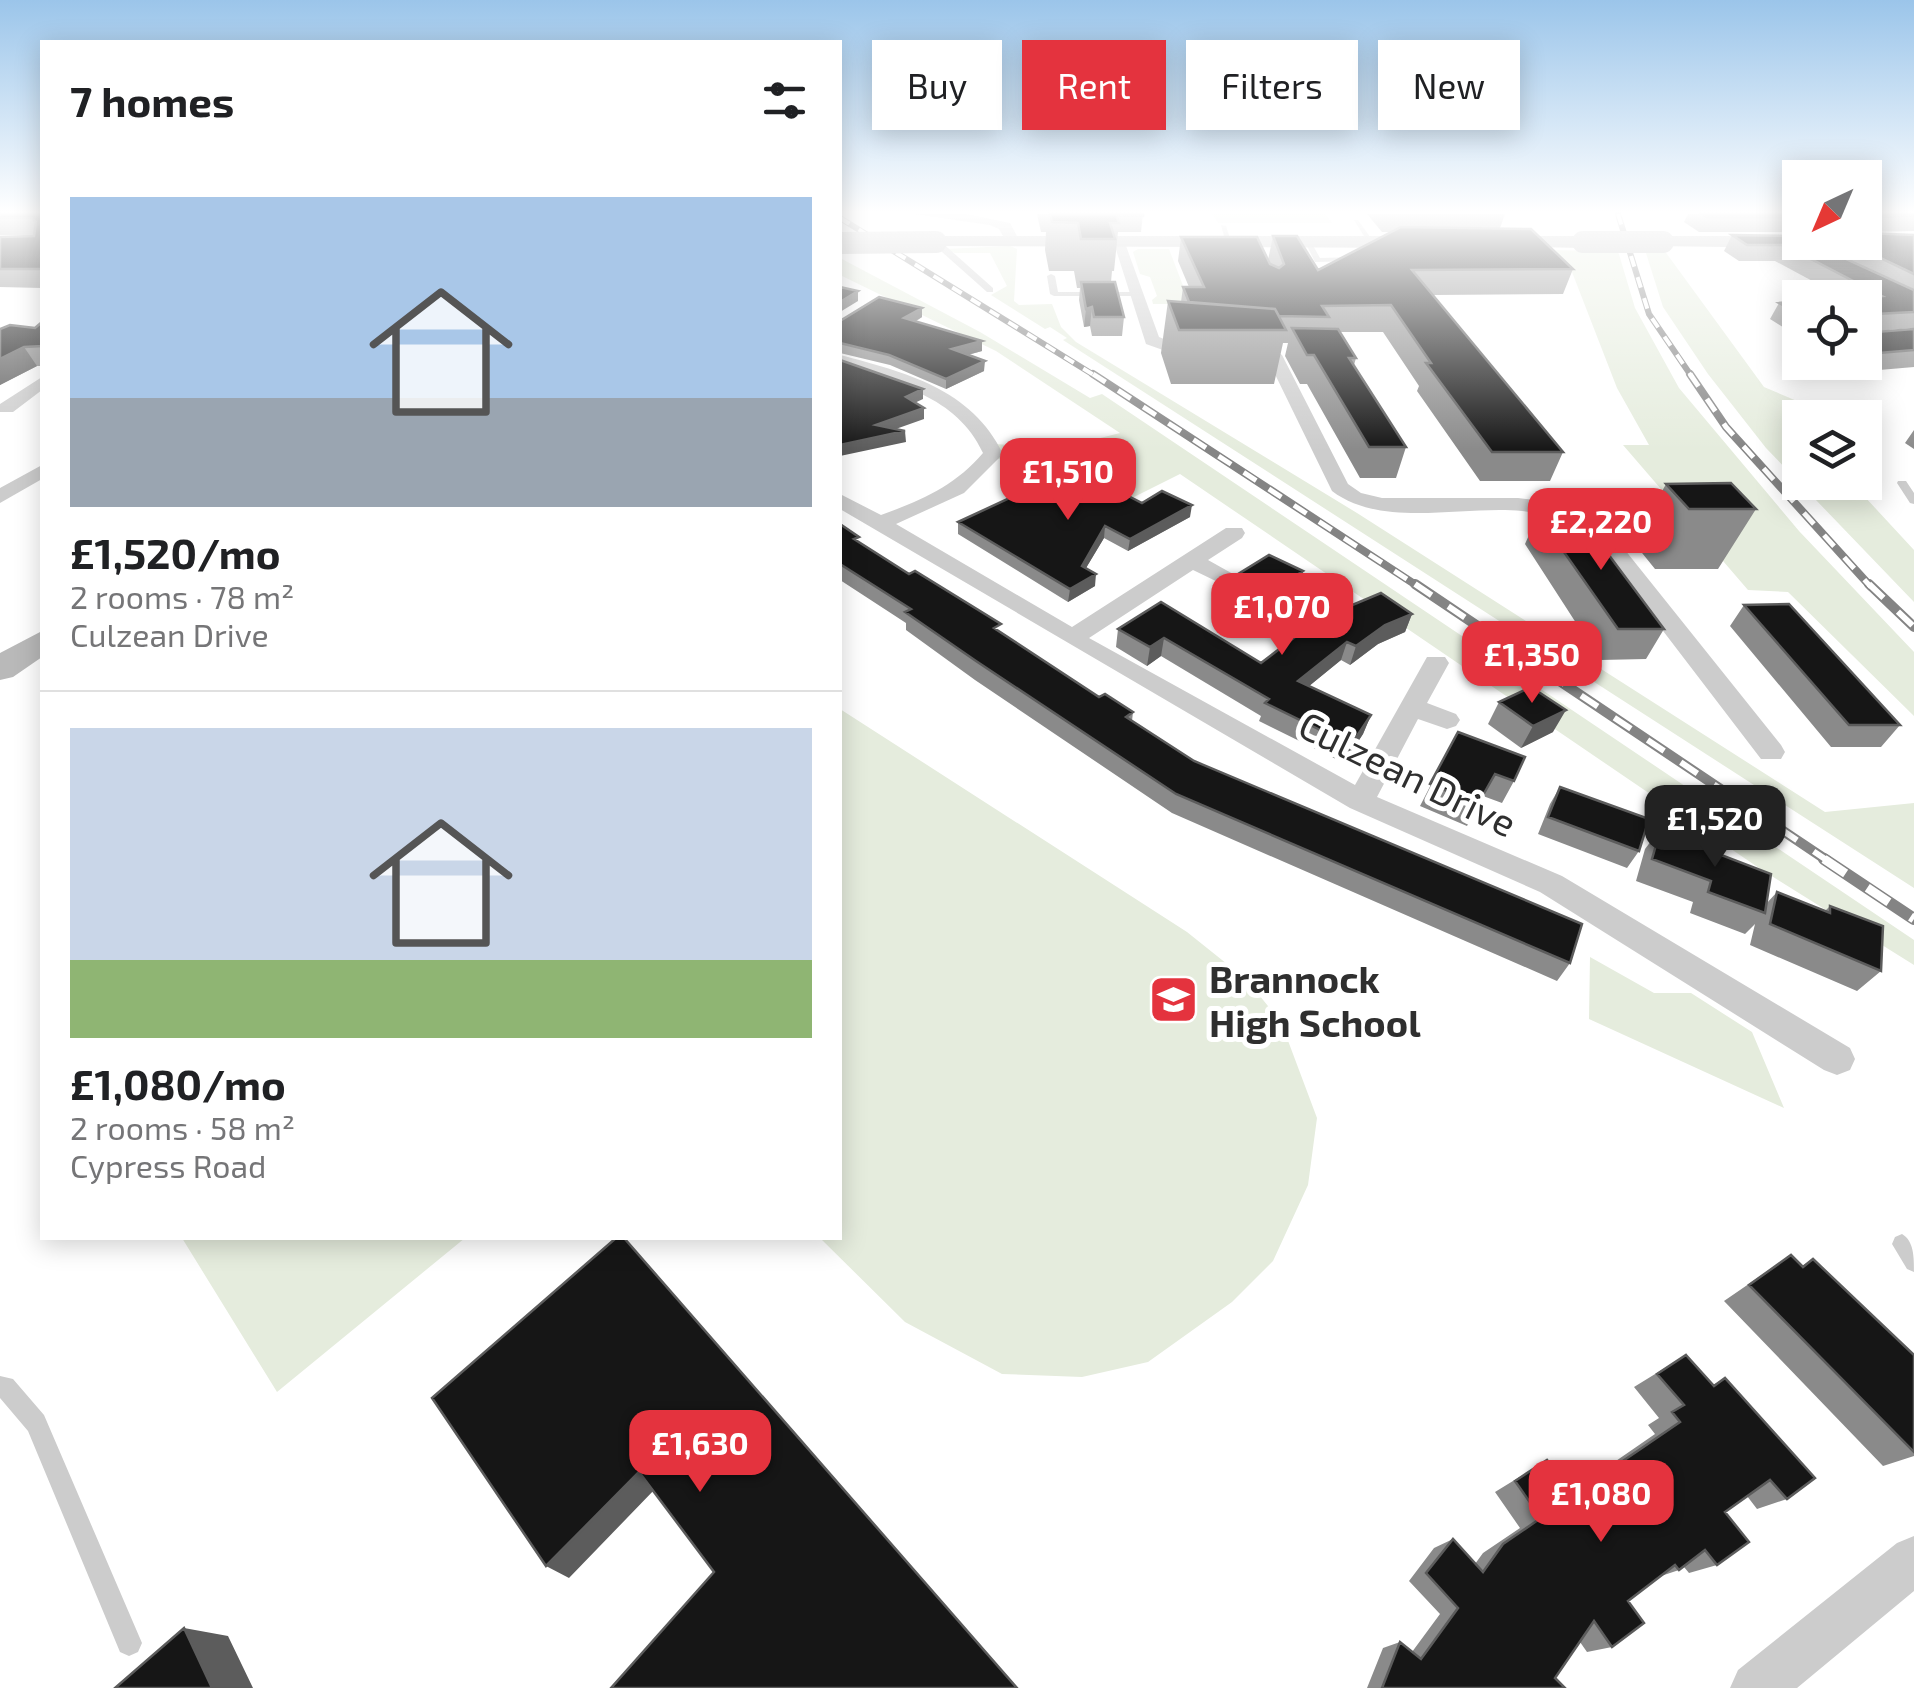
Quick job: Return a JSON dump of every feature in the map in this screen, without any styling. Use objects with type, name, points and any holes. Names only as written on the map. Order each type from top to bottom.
[{"type":"main road","points":[[0,669],[40,643]]},
{"type":"street","points":[[1136,294],[1152,340],[1176,350],[1267,353],[1276,359],[1340,487],[1354,498],[1382,504],[1518,504],[1556,509],[1571,500],[1592,502],[1611,510],[1619,525],[1599,532],[1771,752]]},
{"type":"street","points":[[842,361],[906,381],[973,416],[988,438],[993,454],[973,480],[927,506],[883,522]]},
{"type":"street","points":[[6,408],[40,383]]},
{"type":"street","points":[[0,497],[10,484],[40,472]]},
{"type":"street","name":"Culzean Drive","points":[[842,501],[1360,802],[1551,884],[1837,1058]]},
{"type":"street","points":[[1072,638],[1234,533]]},
{"type":"street","points":[[1191,560],[1230,579]]},
{"type":"street","points":[[1360,802],[1436,663]]},
{"type":"street","points":[[1412,706],[1447,720]]},
{"type":"street","points":[[1756,1688],[1914,1560]]},
{"type":"lane","points":[[1054,293],[1136,294]]},
{"type":"lane","points":[[1267,353],[1291,350]]},
{"type":"lane","points":[[1902,484],[1914,501]]},
{"type":"lane","points":[[0,1386],[5,1386],[36,1423],[128,1643]]},
{"type":"green space","points":[[876,293],[906,293],[1090,398],[1102,394],[1914,940],[1914,965],[1759,868],[1180,474],[1124,502],[1051,465],[994,458],[994,444],[1061,448],[1120,433],[996,351]]},
{"type":"green space","points":[[1014,293],[1014,301],[1019,305],[1052,304],[1061,327],[1076,342],[1357,513],[1825,812],[1914,803],[1914,888],[1063,340],[1067,338],[1050,327],[1045,329],[991,295]]},
{"type":"green space","points":[[1156,293],[1186,293],[1190,304],[1153,304]]},
{"type":"green space","points":[[1580,293],[1630,293],[1679,388],[1799,531],[1914,652],[1914,716],[1788,592],[1748,590],[1623,445],[1649,445],[1617,388]]},
{"type":"green space","points":[[1659,293],[1695,293],[1764,387],[1795,400],[1782,400],[1782,465],[1766,448],[1708,374],[1663,307]]},
{"type":"green space","points":[[1816,500],[1868,500],[1914,550],[1914,602]]},
{"type":"green space","points":[[842,710],[1187,932],[1247,980],[1281,1022],[1317,1118],[1308,1185],[1273,1261],[1232,1302],[1148,1362],[1082,1377],[1002,1374],[905,1322],[822,1240],[842,1240]]},
{"type":"green space","points":[[1590,957],[1654,993],[1691,993],[1752,1032],[1784,1108],[1589,1019]]},
{"type":"green space","points":[[183,1240],[463,1240],[277,1392]]},
{"type":"building","points":[[1083,293],[1118,293],[1124,317],[1094,317],[1092,307],[1086,309]]},
{"type":"building","points":[[1185,293],[1431,293],[1563,452],[1492,452],[1426,363],[1431,363],[1391,305],[1322,306],[1329,317],[1279,316],[1275,309],[1189,302]]},
{"type":"building","points":[[1882,293],[1914,293],[1914,312],[1882,314]]},
{"type":"building","points":[[879,297],[922,308],[904,318],[982,341],[952,349],[985,361],[946,379],[889,355],[842,343],[842,320]]},
{"type":"building","points":[[1168,301],[1275,309],[1286,330],[1179,330]]},
{"type":"building","points":[[40,324],[40,346],[24,347],[0,359],[0,329],[10,325],[35,328]]},
{"type":"building","points":[[1292,328],[1338,329],[1356,358],[1349,358],[1406,447],[1369,447],[1314,355],[1307,355]]},
{"type":"building","points":[[1914,329],[1914,350],[1882,353],[1882,332]]},
{"type":"building","points":[[842,361],[923,389],[906,397],[924,408],[876,425],[905,431],[842,445]]},
{"type":"building","points":[[1074,468],[1142,503],[1162,491],[1192,505],[1130,539],[1105,526],[1082,566],[1096,574],[1070,589],[958,522]]},
{"type":"building","points":[[1731,483],[1756,509],[1689,509],[1666,484]]},
{"type":"building","points":[[1538,515],[1579,515],[1664,629],[1618,629]]},
{"type":"building","points":[[842,525],[859,537],[854,539],[909,574],[915,571],[1001,624],[994,628],[1099,697],[1105,694],[1133,712],[1126,717],[1194,761],[1582,924],[1570,963],[1176,794],[905,612],[911,609],[842,565]]},
{"type":"building","points":[[1269,555],[1303,571],[1255,602],[1222,584]]},
{"type":"building","points":[[1381,593],[1412,614],[1385,625],[1356,646],[1347,642],[1298,681],[1371,715],[1351,745],[1265,703],[1269,699],[1164,638],[1150,647],[1118,629],[1161,602],[1261,663],[1342,601],[1350,606]]},
{"type":"building","points":[[1789,604],[1900,725],[1849,725],[1744,605]]},
{"type":"building","points":[[1531,687],[1566,710],[1533,726],[1499,702]]},
{"type":"building","points":[[1458,732],[1525,757],[1514,781],[1495,774],[1478,804],[1430,784]]},
{"type":"building","points":[[1560,787],[1649,819],[1639,851],[1548,817]]},
{"type":"building","points":[[1661,828],[1771,874],[1765,913],[1708,892],[1711,881],[1652,859]]},
{"type":"building","points":[[1777,892],[1830,913],[1830,906],[1883,926],[1881,971],[1770,924]]},
{"type":"building","points":[[614,1240],[626,1240],[1017,1688],[611,1688],[714,1572],[639,1472],[546,1566],[432,1398]]},
{"type":"building","points":[[1791,1255],[1803,1267],[1813,1259],[1914,1355],[1914,1452],[1749,1285]]},
{"type":"building","points":[[1686,1355],[1714,1386],[1725,1378],[1815,1478],[1787,1499],[1770,1480],[1725,1512],[1749,1542],[1717,1565],[1705,1550],[1679,1570],[1675,1565],[1628,1601],[1644,1623],[1612,1647],[1594,1621],[1555,1678],[1565,1688],[1382,1688],[1400,1642],[1421,1659],[1458,1608],[1426,1573],[1453,1539],[1483,1572],[1503,1544],[1541,1518],[1515,1481],[1547,1460],[1573,1495],[1680,1422],[1672,1412],[1684,1405],[1657,1374]]},
{"type":"building","points":[[184,1628],[212,1688],[115,1688]]},
{"type":"railway","points":[[961,293],[1097,377]]},
{"type":"railway","points":[[1642,293],[1649,314],[1692,377]]},
{"type":"railway","points":[[1093,374],[1419,587]]},
{"type":"railway","points":[[1690,374],[1726,427],[1871,587]]},
{"type":"railway","points":[[1415,584],[1828,861]]},
{"type":"railway","points":[[1869,584],[1914,627]]},
{"type":"railway","points":[[1824,859],[1914,919]]},
{"type":"place","name":"Brannock High School","points":[[1174,1000]]}]
